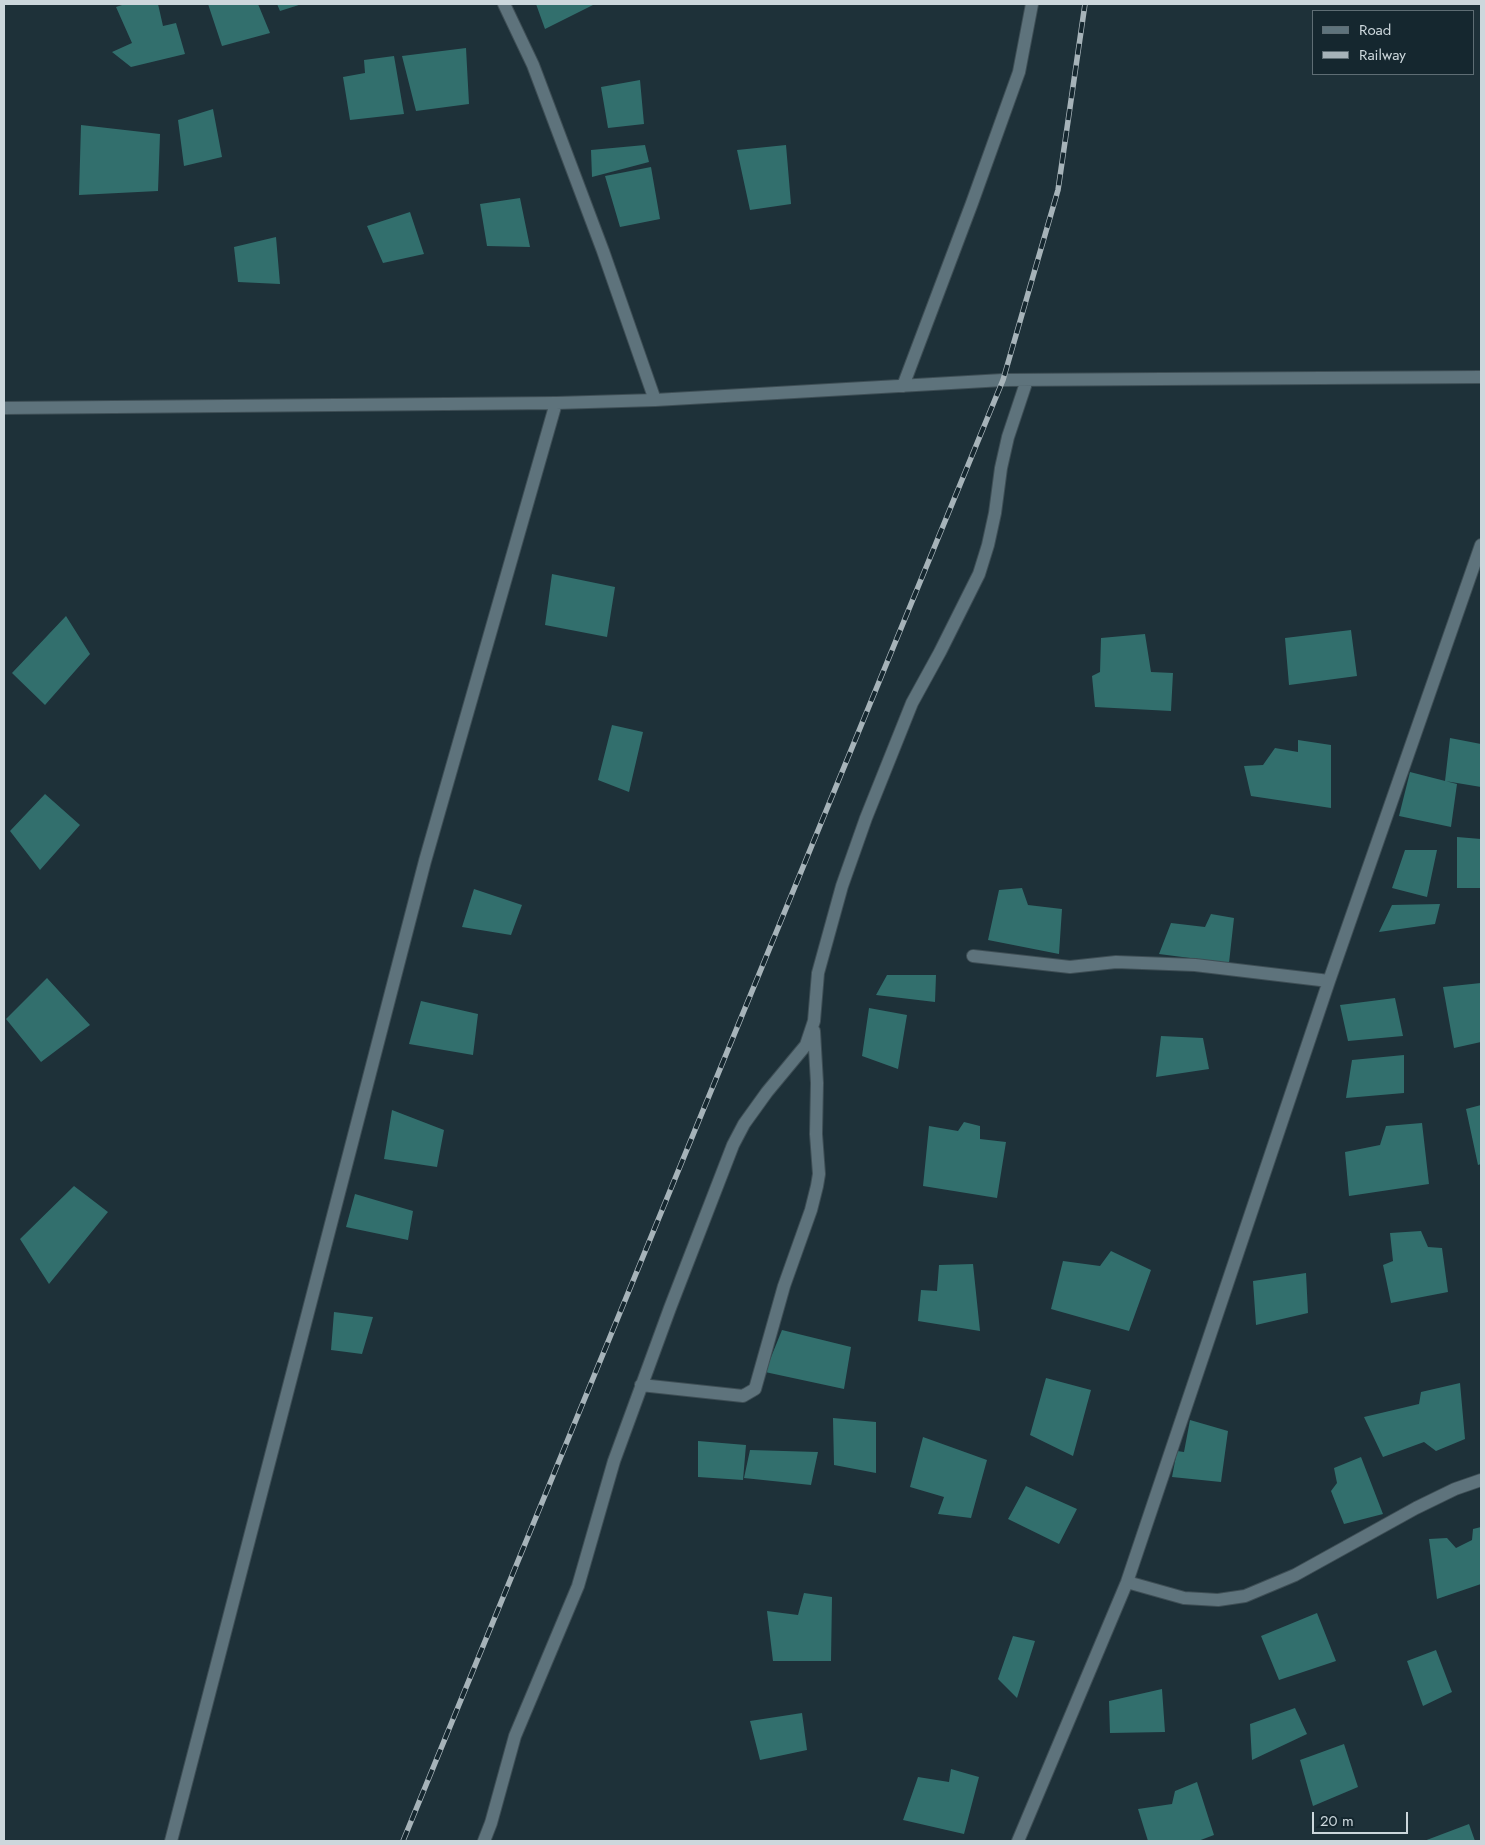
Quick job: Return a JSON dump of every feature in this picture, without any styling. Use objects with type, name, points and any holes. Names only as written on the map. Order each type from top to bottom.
[{"type":"street","points":[[504,4],[533,65],[603,251],[655,400]]},
{"type":"street","points":[[903,386],[1019,72],[1032,4]]},
{"type":"street","points":[[4,408],[556,404],[1003,380],[1481,376]]},
{"type":"street","points":[[642,1385],[743,1396],[755,1389],[784,1286],[811,1210],[819,1174],[814,1022],[818,973],[842,886],[866,818],[912,703],[979,574],[995,513],[1008,437],[1028,380]]},
{"type":"street","points":[[171,1841],[425,861],[556,404]]},
{"type":"street","points":[[1018,1841],[1127,1582],[1329,981],[1481,545]]},
{"type":"street","points":[[973,956],[1070,967],[1116,962],[1195,965],[1329,981]]},
{"type":"street","points":[[484,1841],[491,1823],[515,1736],[578,1586],[614,1461],[733,1145],[744,1124],[761,1100],[806,1045],[814,1022]]},
{"type":"street","points":[[1127,1582],[1184,1598],[1218,1600],[1244,1596],[1295,1575],[1416,1508],[1456,1489],[1481,1480]]},
{"type":"building","points":[[125,4],[158,4],[163,26],[176,23],[185,54],[131,67],[112,52],[132,43],[116,7]]},
{"type":"building","points":[[208,4],[258,4],[270,33],[222,46]]},
{"type":"building","points":[[277,4],[302,4],[280,11]]},
{"type":"building","points":[[536,4],[595,4],[545,29]]},
{"type":"building","points":[[466,48],[469,104],[416,111],[402,56]]},
{"type":"building","points":[[394,56],[404,114],[350,120],[343,77],[365,73],[364,60]]},
{"type":"building","points":[[640,80],[644,124],[608,128],[601,87]]},
{"type":"building","points":[[213,109],[222,157],[184,166],[178,120]]},
{"type":"building","points":[[81,125],[160,134],[158,191],[79,195]]},
{"type":"building","points":[[645,145],[649,162],[592,177],[591,150]]},
{"type":"building","points":[[786,145],[791,204],[750,210],[737,150]]},
{"type":"building","points":[[651,167],[660,219],[620,227],[605,176]]},
{"type":"building","points":[[520,198],[530,247],[487,246],[480,204]]},
{"type":"building","points":[[410,212],[424,254],[383,263],[367,226]]},
{"type":"building","points":[[276,237],[280,284],[238,282],[234,247]]},
{"type":"building","points":[[552,574],[615,587],[607,637],[545,625]]},
{"type":"building","points":[[66,616],[90,654],[45,705],[12,673]]},
{"type":"building","points":[[1351,630],[1357,676],[1289,685],[1285,638]]},
{"type":"building","points":[[1145,634],[1151,672],[1173,673],[1171,711],[1095,707],[1092,676],[1100,672],[1101,638]]},
{"type":"building","points":[[612,725],[643,732],[629,792],[598,780]]},
{"type":"building","points":[[1450,738],[1481,744],[1481,787],[1445,781]]},
{"type":"building","points":[[1298,740],[1331,745],[1331,808],[1251,796],[1244,766],[1263,765],[1275,748],[1298,752]]},
{"type":"building","points":[[1410,772],[1457,784],[1451,827],[1399,816]]},
{"type":"building","points":[[45,794],[80,825],[40,870],[10,831]]},
{"type":"building","points":[[1457,837],[1481,839],[1481,888],[1457,888]]},
{"type":"building","points":[[1405,850],[1437,850],[1427,897],[1392,888]]},
{"type":"building","points":[[1022,888],[1028,905],[1062,909],[1059,954],[988,940],[999,890]]},
{"type":"building","points":[[474,889],[522,905],[511,935],[462,927]]},
{"type":"building","points":[[1440,904],[1435,924],[1379,932],[1392,905]]},
{"type":"building","points":[[1211,914],[1234,918],[1229,963],[1159,954],[1171,923],[1205,927]]},
{"type":"building","points":[[887,975],[936,975],[935,1002],[876,995]]},
{"type":"building","points":[[47,978],[90,1025],[41,1062],[6,1019]]},
{"type":"building","points":[[1481,983],[1481,1042],[1454,1048],[1443,987]]},
{"type":"building","points":[[1395,998],[1403,1036],[1348,1041],[1340,1005]]},
{"type":"building","points":[[421,1001],[478,1014],[473,1055],[409,1044]]},
{"type":"building","points":[[869,1008],[907,1015],[898,1069],[862,1056]]},
{"type":"building","points":[[1161,1036],[1203,1038],[1209,1069],[1156,1077]]},
{"type":"building","points":[[1404,1055],[1404,1093],[1346,1098],[1352,1060]]},
{"type":"building","points":[[1481,1105],[1481,1164],[1478,1165],[1466,1109]]},
{"type":"building","points":[[392,1110],[444,1130],[437,1167],[384,1159]]},
{"type":"building","points":[[964,1122],[980,1126],[980,1139],[1006,1142],[997,1198],[923,1186],[929,1126],[958,1131]]},
{"type":"building","points":[[1422,1123],[1429,1184],[1349,1196],[1345,1152],[1380,1145],[1386,1126]]},
{"type":"building","points":[[74,1186],[108,1212],[49,1284],[20,1239]]},
{"type":"building","points":[[355,1194],[413,1211],[408,1240],[346,1227]]},
{"type":"building","points":[[1421,1231],[1428,1247],[1442,1248],[1448,1292],[1391,1303],[1383,1265],[1393,1261],[1390,1233]]},
{"type":"building","points":[[1111,1251],[1151,1270],[1129,1331],[1051,1309],[1063,1261],[1100,1266]]},
{"type":"building","points":[[973,1264],[980,1331],[918,1321],[921,1290],[937,1291],[939,1265]]},
{"type":"building","points":[[1306,1273],[1308,1313],[1256,1325],[1253,1281]]},
{"type":"building","points":[[334,1312],[373,1317],[362,1354],[331,1350]]},
{"type":"building","points":[[782,1330],[851,1347],[844,1389],[765,1372]]},
{"type":"building","points":[[1046,1378],[1091,1390],[1073,1456],[1030,1435]]},
{"type":"building","points":[[1460,1383],[1465,1439],[1436,1451],[1424,1442],[1383,1457],[1364,1417],[1419,1404],[1421,1392]]},
{"type":"building","points":[[833,1418],[876,1422],[876,1473],[834,1465]]},
{"type":"building","points":[[1190,1420],[1228,1431],[1221,1482],[1172,1477],[1177,1451],[1184,1452]]},
{"type":"building","points":[[923,1437],[987,1460],[971,1518],[938,1514],[944,1497],[910,1487]]},
{"type":"building","points":[[698,1441],[746,1445],[743,1480],[698,1477]]},
{"type":"building","points":[[750,1450],[818,1452],[811,1485],[744,1478]]},
{"type":"building","points":[[1361,1457],[1383,1514],[1344,1524],[1331,1491],[1337,1483],[1334,1468]]},
{"type":"building","points":[[1026,1486],[1077,1509],[1059,1544],[1008,1519]]},
{"type":"building","points":[[1481,1527],[1481,1584],[1437,1599],[1429,1539],[1447,1538],[1456,1548],[1472,1540],[1473,1529]]},
{"type":"building","points":[[804,1593],[832,1597],[831,1661],[773,1661],[767,1611],[798,1615]]},
{"type":"building","points":[[1317,1613],[1336,1661],[1279,1680],[1261,1636]]},
{"type":"building","points":[[1013,1636],[1035,1641],[1017,1698],[998,1679]]},
{"type":"building","points":[[1436,1650],[1452,1692],[1423,1706],[1407,1661]]},
{"type":"building","points":[[1162,1689],[1165,1732],[1110,1733],[1109,1701]]},
{"type":"building","points":[[1295,1708],[1307,1734],[1252,1760],[1250,1724]]},
{"type":"building","points":[[802,1713],[807,1750],[760,1760],[750,1721]]},
{"type":"building","points":[[1344,1744],[1358,1787],[1313,1806],[1300,1760]]},
{"type":"building","points":[[951,1769],[979,1777],[964,1834],[903,1820],[918,1777],[949,1782]]},
{"type":"building","points":[[1197,1782],[1214,1835],[1198,1841],[1148,1841],[1138,1809],[1172,1804],[1175,1791]]},
{"type":"building","points":[[1469,1824],[1475,1841],[1424,1841]]},
{"type":"railway","points":[[403,1841],[1003,380],[1058,190],[1085,4]]}]
